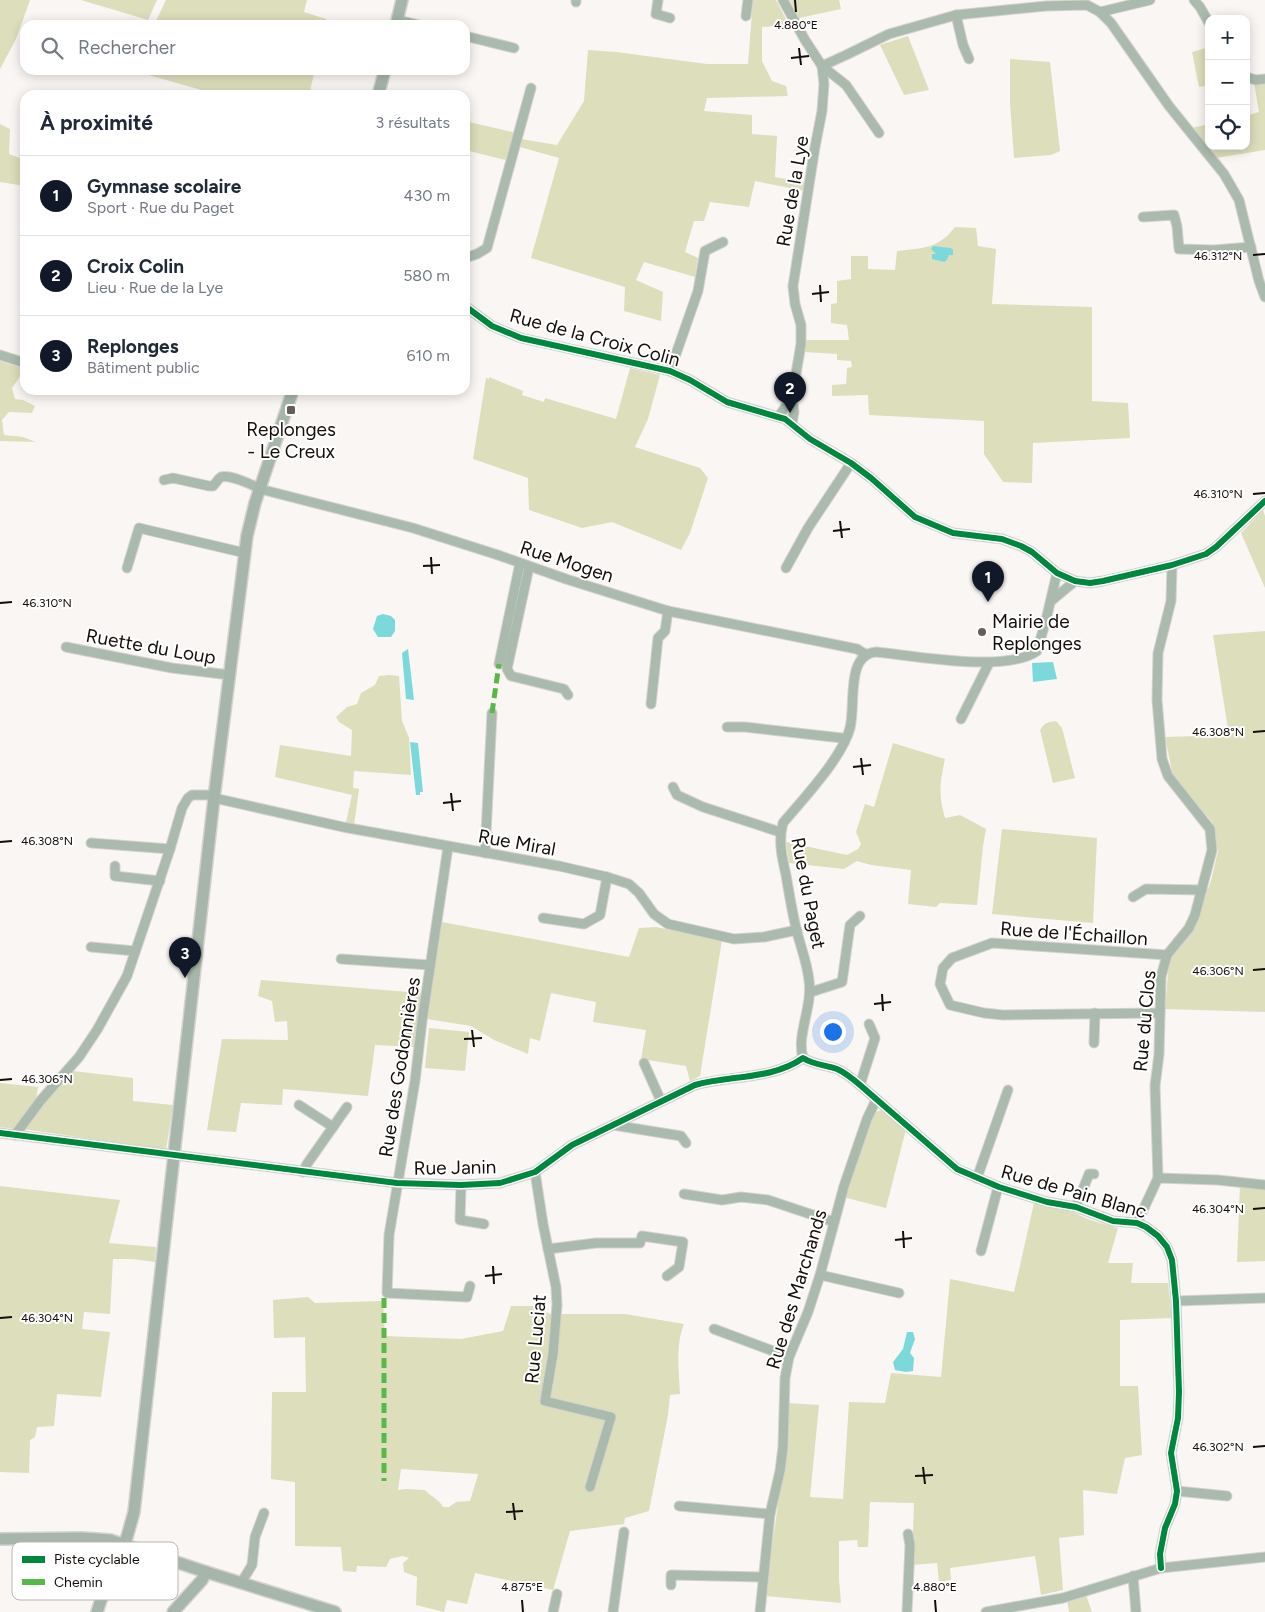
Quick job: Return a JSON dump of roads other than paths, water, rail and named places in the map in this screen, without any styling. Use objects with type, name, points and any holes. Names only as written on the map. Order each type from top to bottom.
[{"type":"main road","points":[[397,20],[402,0]]},
{"type":"main road","points":[[379,90],[383,75]]},
{"type":"main road","points":[[124,1542],[134,1512],[214,797],[245,553],[251,517],[291,395]]},
{"type":"main road","points":[[0,1539],[100,1539],[114,1542]]},
{"type":"main road","points":[[100,1539],[103,1542]]},
{"type":"main road","points":[[178,1563],[335,1612]]},
{"type":"main road","points":[[173,1612],[202,1580],[206,1572]]},
{"type":"main road","points":[[97,1612],[101,1600]]},
{"type":"street","points":[[658,0],[656,14],[670,18]]},
{"type":"street","points":[[746,16],[748,0]]},
{"type":"street","name":"Rue de la Lye","points":[[783,0],[822,66],[824,84],[822,110],[793,286],[794,304],[800,325],[801,344],[792,397],[794,412],[792,423]]},
{"type":"street","points":[[1100,12],[1150,0]]},
{"type":"street","points":[[1194,0],[1205,16]]},
{"type":"street","points":[[879,133],[846,85],[822,66],[888,34],[956,15],[1088,3],[1111,24],[1169,106],[1224,174],[1239,200],[1265,297]]},
{"type":"street","points":[[956,15],[963,45],[969,59]]},
{"type":"street","points":[[470,37],[514,48]]},
{"type":"street","points":[[1250,78],[1265,79]]},
{"type":"street","points":[[470,256],[487,248],[531,88]]},
{"type":"street","points":[[1143,217],[1174,215],[1179,249],[1251,248]]},
{"type":"street","points":[[670,371],[698,291],[705,252],[723,242]]},
{"type":"street","name":"Rue de la Croix Colin","points":[[470,310],[492,326],[521,338],[670,371],[732,404],[779,416],[792,423],[810,439],[851,463],[915,517],[953,533],[1002,539],[1021,546],[1032,552],[1057,572],[1075,581]]},
{"type":"street","points":[[0,355],[20,361]]},
{"type":"street","name":"Rue de la Lye","points":[[779,416],[792,397]]},
{"type":"street","points":[[786,568],[808,528],[851,463]]},
{"type":"street","name":"Rue Mogen","points":[[164,480],[173,478],[213,486],[219,479],[226,477],[260,489],[413,528],[668,611],[857,649],[865,654]]},
{"type":"street","points":[[1050,601],[1075,581],[1103,581],[1194,559],[1216,547],[1265,501]]},
{"type":"street","points":[[127,568],[139,528],[245,553]]},
{"type":"street","points":[[499,664],[524,565]]},
{"type":"street","points":[[524,565],[507,669],[510,676],[564,689],[568,695]]},
{"type":"street","name":"Rue du Clos","points":[[1158,1178],[1155,1086],[1159,1054],[1161,977],[1167,955],[1188,928],[1195,915],[1212,850],[1210,829],[1168,776],[1162,759],[1158,700],[1158,653],[1171,601],[1172,565]]},
{"type":"street","points":[[865,654],[877,652],[989,663],[1027,656],[1037,651],[1057,572]]},
{"type":"street","points":[[651,704],[658,638],[665,631],[668,611]]},
{"type":"street","name":"Ruette du Loup","points":[[66,647],[172,668],[230,675]]},
{"type":"street","name":"Rue du Paget","points":[[803,1058],[801,1042],[811,992],[781,852],[780,832],[783,823],[832,761],[850,729],[854,678],[859,662],[865,654]]},
{"type":"street","points":[[961,719],[989,663]]},
{"type":"street","points":[[485,853],[492,713]]},
{"type":"street","points":[[727,727],[745,727],[842,738],[844,740]]},
{"type":"street","points":[[674,787],[677,795],[703,807],[780,832]]},
{"type":"street","name":"Rue Miral","points":[[170,849],[179,815],[188,798],[198,794],[343,827],[607,876],[629,884],[639,893],[654,914],[668,924],[734,939],[764,937],[797,930]]},
{"type":"street","points":[[14,1135],[41,1100],[79,1057],[97,1030],[127,976],[170,849],[91,843]]},
{"type":"street","name":"Rue des Godonnières","points":[[448,847],[415,1081],[388,1251],[387,1292],[467,1297],[470,1286]]},
{"type":"street","points":[[115,866],[116,876],[160,881]]},
{"type":"street","points":[[544,918],[584,924],[600,915],[607,876]]},
{"type":"street","points":[[1133,897],[1146,888],[1202,890]]},
{"type":"street","points":[[811,992],[842,982],[850,925],[860,916]]},
{"type":"street","name":"Rue de l'Échaillon","points":[[1095,1013],[1003,1015],[977,1012],[950,1005],[940,984],[943,968],[952,958],[992,943],[1167,955]]},
{"type":"street","points":[[92,947],[135,951]]},
{"type":"street","points":[[341,959],[430,965]]},
{"type":"street","points":[[1094,1043],[1095,1013],[1160,1013]]},
{"type":"street","points":[[860,1085],[876,1038],[869,1024]]},
{"type":"street","points":[[803,1058],[810,1062],[836,1069],[850,1076],[876,1100]]},
{"type":"street","name":"Rue Janin","points":[[0,1133],[398,1183],[461,1185],[500,1183],[535,1172],[572,1145],[695,1085],[710,1080],[769,1072],[790,1067],[803,1058]]},
{"type":"street","points":[[644,1063],[661,1101]]},
{"type":"street","points":[[977,1178],[1008,1090]]},
{"type":"street","name":"Rue de Pain Blanc","points":[[876,1100],[957,1169],[999,1187],[1047,1202],[1076,1208],[1113,1221],[1137,1223],[1158,1236],[1167,1247],[1172,1260],[1176,1301],[1179,1400],[1178,1418],[1171,1453],[1177,1490],[1175,1504],[1165,1528],[1160,1554],[1161,1568]]},
{"type":"street","name":"Rue des Marchands","points":[[760,1612],[770,1514],[780,1471],[783,1448],[785,1378],[789,1357],[808,1312],[844,1186],[867,1119],[876,1100]]},
{"type":"street","points":[[299,1105],[332,1127]]},
{"type":"street","points":[[303,1172],[332,1127],[348,1107]]},
{"type":"street","points":[[613,1125],[681,1136],[686,1143]]},
{"type":"street","name":"Rue Luciat","points":[[535,1172],[556,1287],[557,1305],[553,1354],[545,1401],[611,1418],[590,1487]]},
{"type":"street","points":[[1076,1208],[1088,1174],[1094,1174]]},
{"type":"street","points":[[1137,1223],[1158,1178],[1227,1180],[1265,1185]]},
{"type":"street","points":[[461,1185],[460,1220],[484,1224]]},
{"type":"street","points":[[981,1251],[999,1187]]},
{"type":"street","points":[[684,1194],[722,1200],[741,1197],[768,1200],[834,1222]]},
{"type":"street","points":[[548,1249],[596,1243],[640,1243],[642,1236],[683,1242],[680,1267],[667,1276]]},
{"type":"street","points":[[820,1275],[899,1293]]},
{"type":"street","points":[[1176,1301],[1265,1298]]},
{"type":"street","points":[[714,1329],[789,1357]]},
{"type":"street","points":[[1177,1490],[1227,1496]]},
{"type":"street","points":[[679,1506],[770,1514]]},
{"type":"street","points":[[241,1583],[252,1565],[255,1537],[264,1513]]},
{"type":"street","points":[[613,1612],[624,1532]]},
{"type":"street","points":[[907,1612],[910,1545],[908,1534]]},
{"type":"street","points":[[986,1612],[1063,1598],[1161,1568],[1265,1557]]},
{"type":"street","points":[[671,1585],[671,1575],[763,1577]]},
{"type":"street","points":[[1133,1576],[1136,1612]]},
{"type":"street","points":[[553,1612],[557,1594]]},
{"type":"water","points":[[933,246],[951,248],[953,255],[949,255],[944,262],[932,259],[932,254],[936,254],[931,249]]},
{"type":"water","points":[[383,614],[391,616],[395,620],[395,631],[391,637],[378,637],[373,629],[377,616]]},
{"type":"water","points":[[408,649],[414,700],[406,699],[402,653]]},
{"type":"water","points":[[1053,662],[1057,679],[1033,682],[1032,663]]},
{"type":"water","points":[[410,742],[418,743],[423,792],[420,792],[420,795],[416,795]]},
{"type":"water","points":[[907,1332],[913,1332],[915,1339],[910,1353],[914,1358],[913,1371],[906,1372],[895,1370],[893,1362],[903,1349]]},
{"type":"place","name":"Replonges - Le Creux","points":[[291,410]]},
{"type":"place","name":"Croix Colin","points":[[790,413]]},
{"type":"place","name":"Gymnase scolaire","points":[[988,602]]},
{"type":"place","name":"Mairie de Replonges","points":[[982,632]]},
{"type":"place","name":"Replonges","points":[[185,978]]}]
